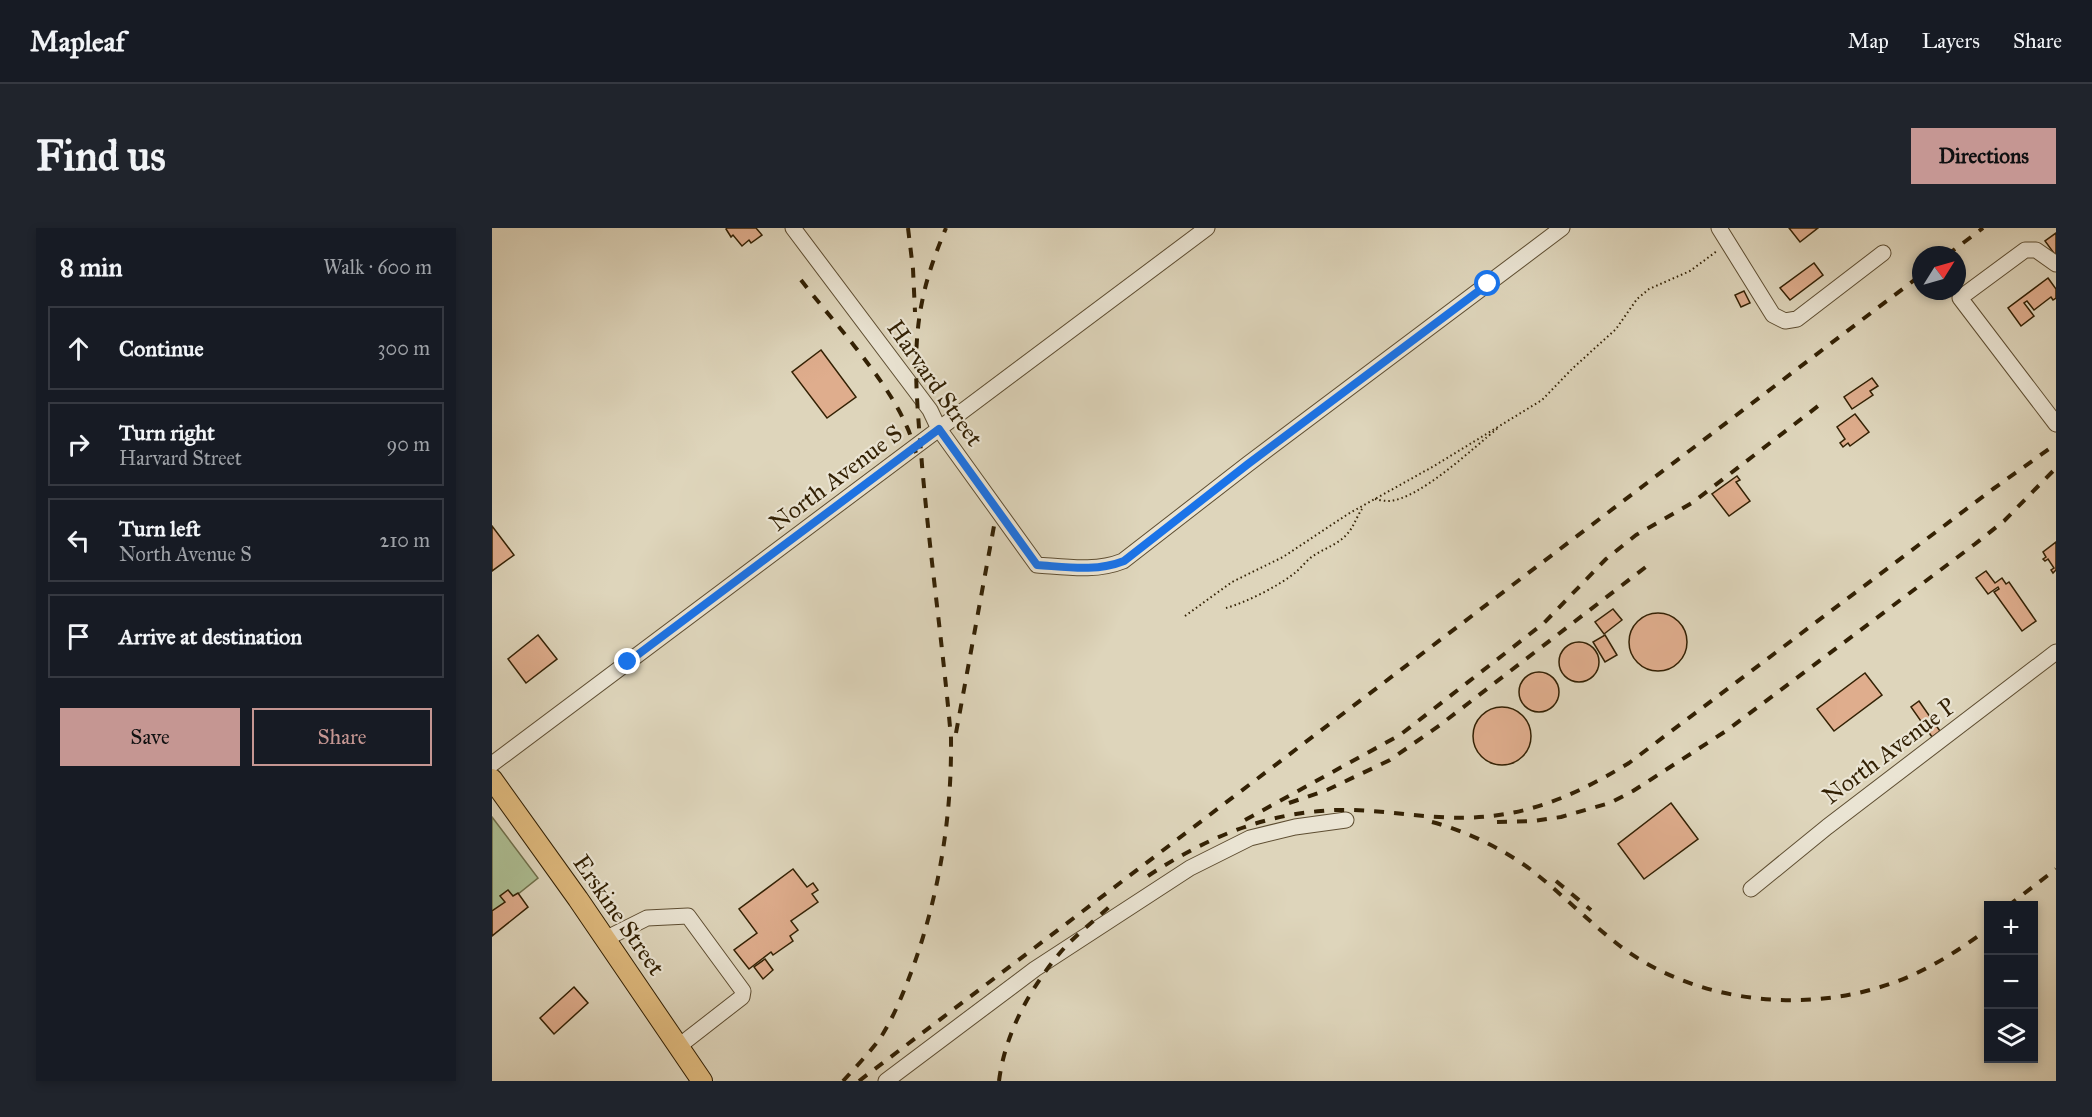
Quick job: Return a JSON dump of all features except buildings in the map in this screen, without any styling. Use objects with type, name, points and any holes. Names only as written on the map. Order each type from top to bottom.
[{"type":"main road","name":"Erskine Street","points":[[492,779],[702,1081]]},
{"type":"street","name":"Harvard Street","points":[[793,228],[923,401],[939,429],[1037,565],[1092,568],[1124,561],[1248,464],[1562,228]]},
{"type":"street","name":"North Avenue S","points":[[492,764],[1207,228]]},
{"type":"street","points":[[1719,228],[1773,315],[1785,321],[1797,319],[1883,253]]},
{"type":"street","points":[[2054,418],[1960,298],[2025,250],[2036,250],[2056,264]]},
{"type":"street","name":"North Avenue P","points":[[1751,889],[1827,827],[2056,652]]},
{"type":"street","points":[[886,1081],[1035,969],[1190,868],[1250,838],[1295,826],[1346,820]]},
{"type":"street","points":[[605,939],[647,918],[688,916],[743,991],[742,997],[679,1046]]},
{"type":"path","points":[[1185,616],[1232,582],[1282,557],[1374,499],[1434,466],[1542,400],[1616,329],[1637,299],[1649,289],[1690,271],[1712,257],[1728,241]]},
{"type":"path","points":[[1374,499],[1390,501],[1409,495],[1435,479],[1504,422]]},
{"type":"path","points":[[1226,608],[1274,588],[1296,573],[1313,556],[1340,542],[1350,531],[1363,506]]},
{"type":"green space","points":[[492,817],[538,878],[492,915]]},
{"type":"railway","points":[[908,228],[915,312]]},
{"type":"railway","points":[[843,1081],[879,1040],[905,988],[930,914],[946,827],[951,738],[922,465],[916,363],[924,292],[946,228]]},
{"type":"railway","points":[[1959,246],[1983,228]]},
{"type":"railway","points":[[801,280],[886,389],[910,433],[916,453]]},
{"type":"railway","points":[[859,1081],[1912,282]]},
{"type":"railway","points":[[1245,820],[1400,735],[1544,623],[1606,559],[1636,535],[1692,503],[1822,403]]},
{"type":"railway","points":[[1148,876],[1209,841],[1274,818],[1336,810],[1439,817],[1491,816],[1538,806],[1583,788],[1629,763],[2056,444]]},
{"type":"railway","points":[[1497,822],[1534,821],[1561,817],[1610,803],[1633,791],[1726,731],[1975,544],[2004,521],[2056,468]]},
{"type":"railway","points":[[956,733],[994,526]]},
{"type":"railway","points":[[1289,803],[1327,790],[1390,760],[1440,725],[1647,566]]},
{"type":"railway","points":[[1432,822],[1470,835],[1519,861],[1620,946],[1650,966],[1683,981],[1718,992],[1754,998],[1791,1000],[1828,998],[1864,992],[1922,971],[1984,932]]},
{"type":"railway","points":[[2014,901],[2056,869]]},
{"type":"railway","points":[[1556,881],[1591,910]]},
{"type":"railway","points":[[999,1081],[1013,1030],[1038,982],[1065,948],[1109,907]]},
{"type":"route","points":[[628,662],[939,429],[1037,565],[1092,568],[1124,561],[1248,464],[1488,284]]}]
